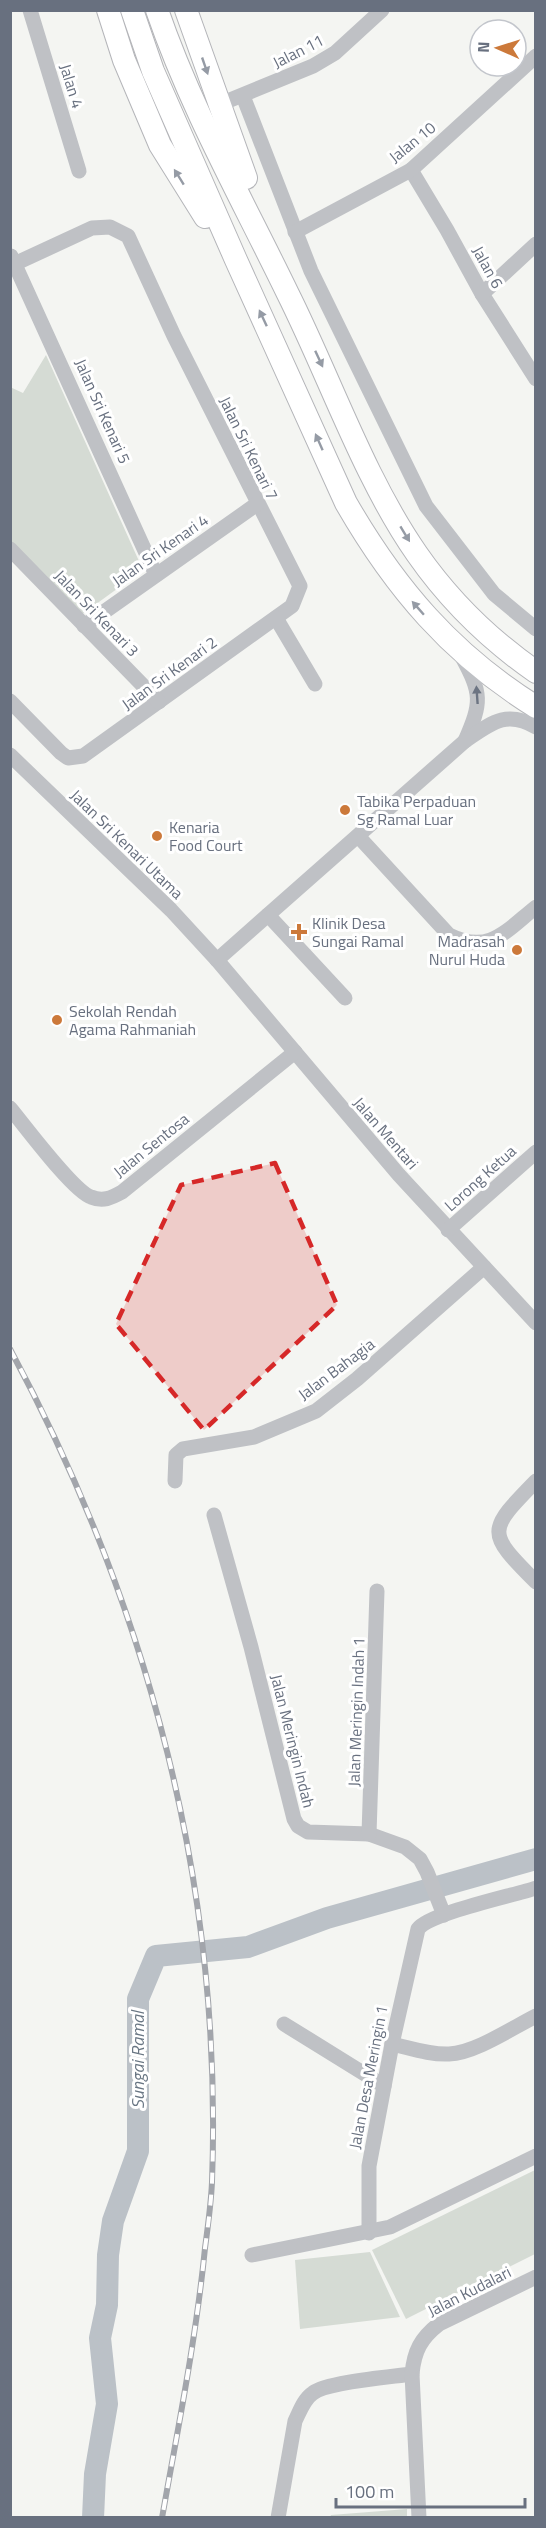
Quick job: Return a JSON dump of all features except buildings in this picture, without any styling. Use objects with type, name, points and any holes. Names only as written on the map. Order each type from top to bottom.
[{"type":"highway","points":[[108,10],[124,60],[160,146],[197,205],[236,260]]},
{"type":"highway","points":[[132,10],[153,71],[346,503],[388,571],[418,609],[459,650],[536,707]]},
{"type":"highway","points":[[157,10],[176,65],[294,306],[380,492],[417,554],[465,614],[536,672]]},
{"type":"highway","points":[[186,10],[218,105],[294,306]]},
{"type":"street","name":"Jalan 4","points":[[30,10],[79,171]]},
{"type":"street","name":"Jalan 11","points":[[218,105],[290,77],[335,53],[382,10]]},
{"type":"street","name":"Jalan 10","points":[[294,232],[411,170],[536,56]]},
{"type":"street","points":[[243,96],[294,232],[426,506],[494,594],[536,629]]},
{"type":"street","name":"Jalan 6","points":[[411,170],[482,294],[536,379]]},
{"type":"street","name":"Jalan Sri Kenari 7","points":[[12,261],[92,228],[110,227],[128,236],[174,336],[300,586],[292,606],[276,618]]},
{"type":"street","points":[[482,294],[536,244]]},
{"type":"street","name":"Jalan Sri Kenari 5","points":[[12,261],[156,575]]},
{"type":"street","name":"Jalan Sri Kenari 4","points":[[84,626],[257,504]]},
{"type":"street","name":"Jalan Sri Kenari 3","points":[[10,549],[159,702]]},
{"type":"street","points":[[276,618],[315,684]]},
{"type":"street","name":"Jalan Sri Kenari 2","points":[[10,700],[61,753],[68,758],[83,756],[276,618]]},
{"type":"street","points":[[459,650],[474,679],[478,697],[475,716],[465,741]]},
{"type":"street","points":[[217,960],[465,741],[488,724],[502,718],[526,721],[536,727]]},
{"type":"street","name":"Jalan Sri Kenari Utama","points":[[10,755],[171,910],[217,960]]},
{"type":"street","points":[[358,836],[449,934],[464,942],[480,944],[496,938],[536,907]]},
{"type":"street","points":[[268,915],[345,998]]},
{"type":"street","name":"Jalan Mentari","points":[[217,960],[448,1230],[536,1323]]},
{"type":"street","name":"Jalan Sentosa","points":[[10,1108],[76,1186],[90,1197],[107,1200],[122,1192],[295,1053]]},
{"type":"street","name":"Lorong Ketua","points":[[448,1230],[536,1152]]},
{"type":"street","name":"Jalan Bahagia","points":[[175,1480],[176,1455],[183,1449],[254,1437],[316,1411],[357,1379],[484,1267]]},
{"type":"street","points":[[536,1481],[501,1519],[499,1530],[500,1542],[505,1551],[536,1582]]},
{"type":"street","name":"Jalan Meringin Indah","points":[[214,1515],[251,1647],[294,1819],[298,1826],[308,1832],[369,1834],[405,1847],[420,1859],[444,1915]]},
{"type":"street","name":"Jalan Meringin Indah 1","points":[[369,1834],[377,1591]]},
{"type":"street","points":[[444,1915],[536,1888]]},
{"type":"street","name":"Jalan Desa Meringin 1","points":[[369,2233],[369,2166],[392,2044],[418,1929],[423,1924],[444,1915]]},
{"type":"street","points":[[392,2044],[438,2054],[457,2053],[536,2016]]},
{"type":"street","points":[[284,2024],[384,2086]]},
{"type":"street","points":[[252,2255],[369,2233],[411,2218],[536,2156]]},
{"type":"street","name":"Jalan Kudalari","points":[[419,2517],[412,2374],[416,2351],[427,2333],[445,2320],[536,2277]]},
{"type":"street","points":[[278,2517],[295,2421],[302,2406],[314,2392],[329,2387],[412,2374]]},
{"type":"highlighted area","points":[[275,1163],[337,1305],[204,1430],[116,1324],[181,1185]]},
{"type":"shaded area","points":[[46,355],[143,570],[81,615],[11,541],[10,387],[23,393]]},
{"type":"shaded area","points":[[535,2170],[535,2254],[406,2319],[372,2250]]},
{"type":"shaded area","points":[[370,2252],[400,2317],[300,2329],[295,2260]]},
{"type":"shaded area","points":[[407,2509],[407,2517],[330,2517],[331,2515]]},
{"type":"waterway","name":"Sungai Ramal","points":[[93,2518],[95,2474],[107,2404],[100,2338],[107,2305],[108,2255],[113,2221],[138,2151],[138,1999],[156,1956],[248,1947],[327,1918],[536,1859]]},
{"type":"railway","points":[[10,1349],[59,1447],[102,1547],[138,1649],[167,1752],[190,1858],[205,1964],[212,2072],[211,2198],[192,2350],[162,2518]]},
{"type":"place","name":"Tabika Perpaduan Sg Ramal Luar","points":[[345,810]]},
{"type":"place","name":"Kenaria Food Court","points":[[157,836]]},
{"type":"place","name":"Klinik Desa Sungai Ramal","points":[[299,932]]},
{"type":"place","name":"Madrasah Nurul Huda","points":[[517,950]]},
{"type":"place","name":"Sekolah Rendah Agama Rahmaniah","points":[[57,1020]]}]
